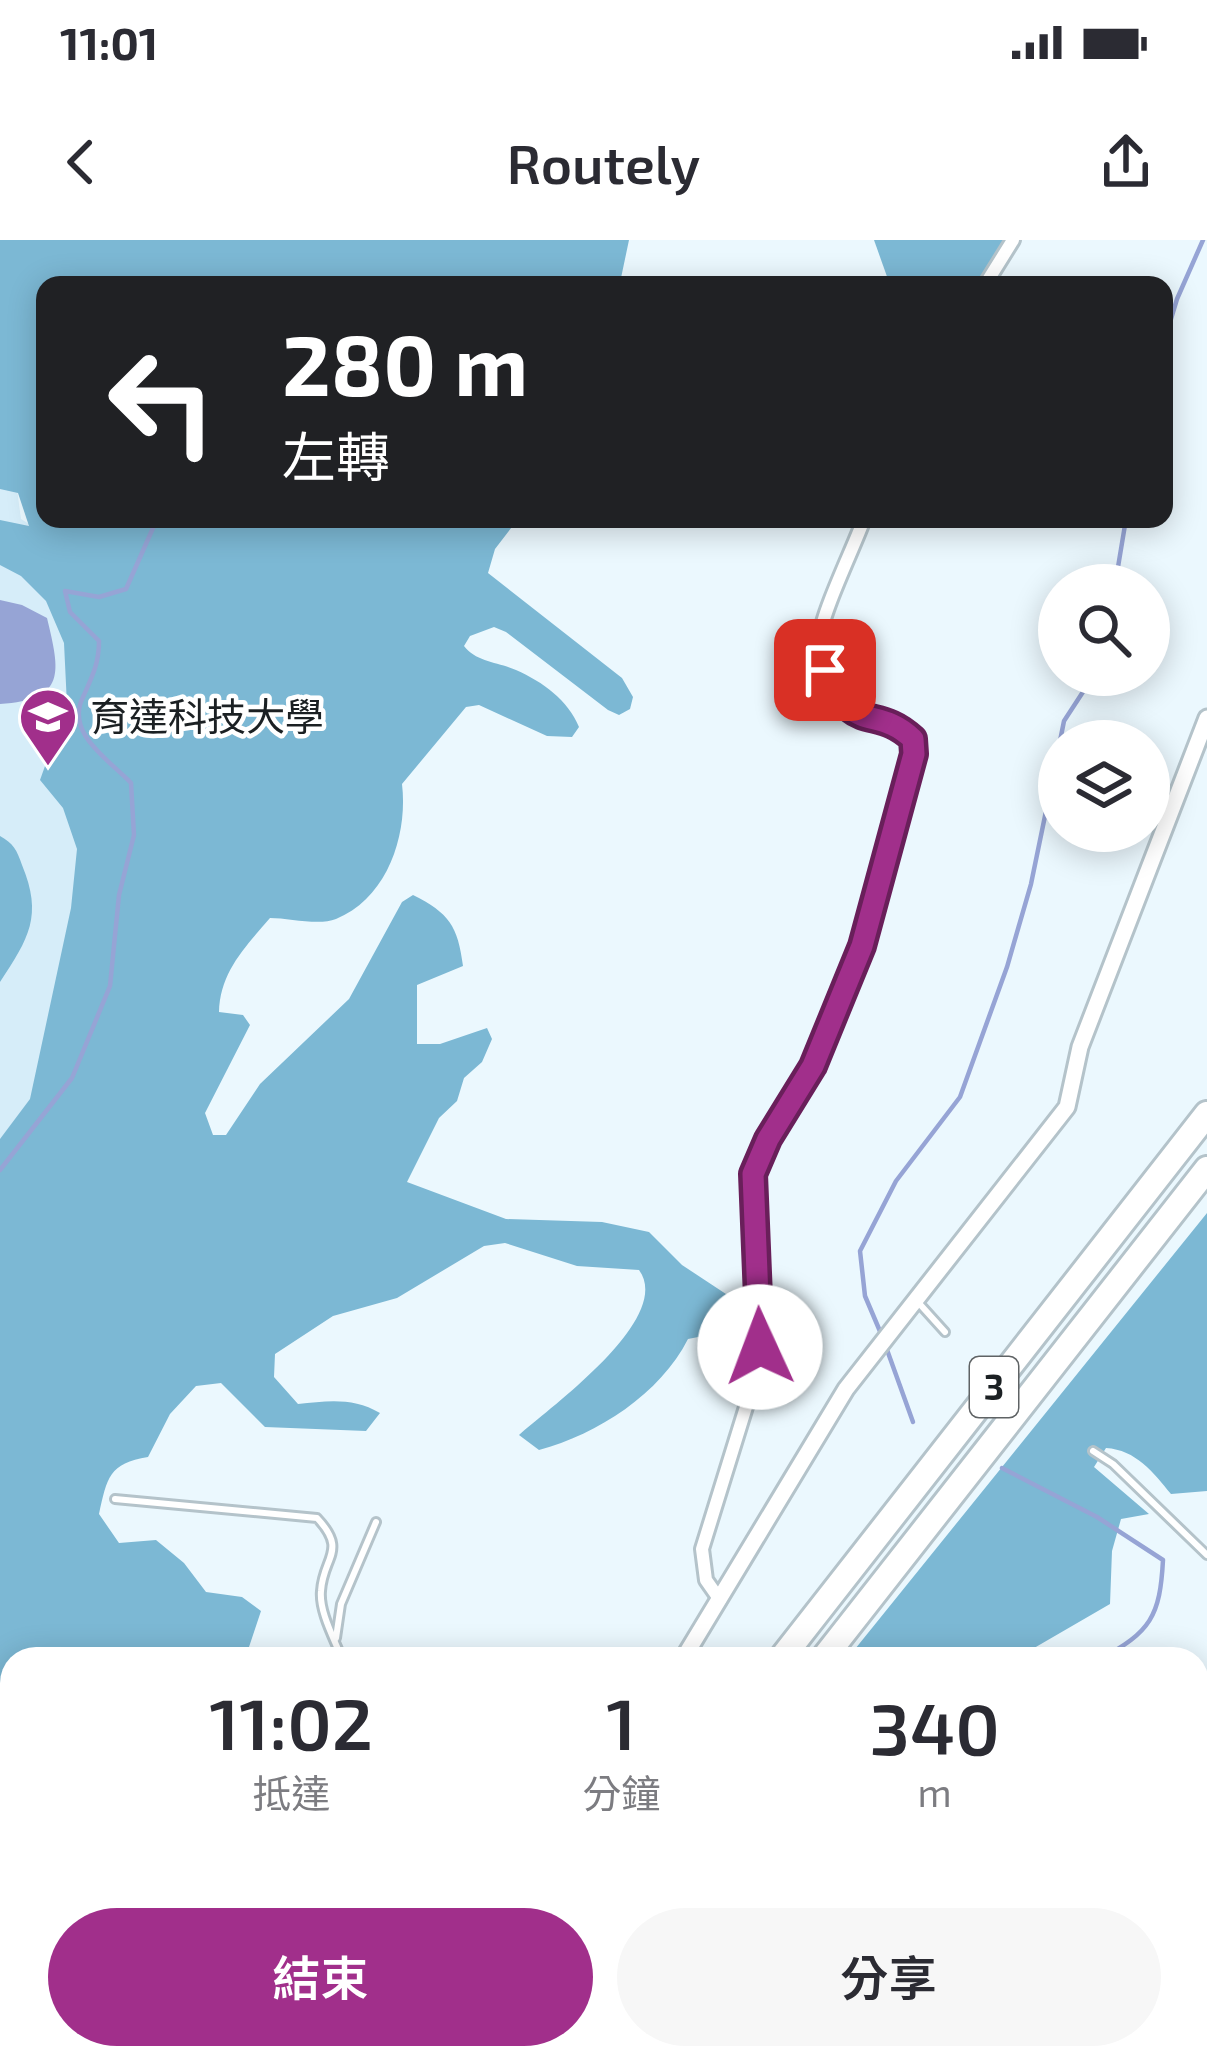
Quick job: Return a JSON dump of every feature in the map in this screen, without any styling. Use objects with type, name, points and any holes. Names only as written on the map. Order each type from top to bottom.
[{"type":"highway","name":"3","points":[[790,1647],[1207,1114]]},
{"type":"highway","name":"3","points":[[832,1647],[1207,1168]]},
{"type":"street","points":[[991,276],[1013,240]]},
{"type":"street","points":[[720,1600],[706,1580],[702,1549],[755,1378],[760,1347],[753,1174],[768,1139],[813,1066],[862,946],[914,754],[913,739],[904,731],[850,712],[836,698],[825,670],[820,636],[861,528]]},
{"type":"street","points":[[690,1647],[846,1389],[1067,1107],[1080,1047],[1207,718]]},
{"type":"lane","points":[[915,1298],[945,1332]]},
{"type":"lane","points":[[1093,1450],[1207,1555]]},
{"type":"lane","points":[[115,1499],[317,1518],[331,1532],[334,1550],[321,1592],[338,1647]]},
{"type":"lane","points":[[336,1641],[340,1604],[376,1522]]},
{"type":"shaded area","points":[[0,240],[629,240],[621,276],[36,276],[36,528],[511,528],[495,549],[488,573],[622,678],[633,697],[630,709],[619,715],[506,632],[494,627],[470,636],[464,646],[469,651],[545,686],[568,708],[579,727],[572,737],[547,736],[479,705],[466,707],[402,784],[397,843],[369,896],[329,921],[270,918],[236,961],[220,998],[219,1012],[243,1015],[250,1025],[205,1113],[213,1135],[226,1135],[260,1084],[349,999],[402,902],[413,895],[450,922],[463,966],[417,985],[417,1044],[440,1044],[487,1028],[492,1039],[482,1062],[464,1078],[457,1101],[439,1118],[407,1182],[506,1219],[602,1222],[649,1232],[682,1265],[732,1298],[748,1316],[749,1327],[688,1339],[661,1377],[625,1409],[583,1434],[539,1450],[519,1435],[581,1382],[625,1335],[640,1312],[645,1290],[639,1270],[577,1266],[505,1243],[484,1246],[397,1298],[333,1316],[275,1354],[274,1377],[298,1404],[360,1404],[380,1413],[366,1431],[265,1427],[221,1383],[196,1386],[170,1414],[148,1457],[125,1463],[112,1474],[99,1514],[119,1543],[156,1540],[184,1563],[206,1592],[242,1597],[261,1611],[249,1647],[0,1647],[0,1139],[30,1099],[71,908],[77,849],[63,808],[40,780],[67,705],[64,643],[46,601],[21,576],[0,565],[0,520],[29,526],[18,493],[0,489]]},
{"type":"shaded area","points":[[874,240],[1014,240],[989,276],[887,276]]},
{"type":"shaded area","name":"育達科技大學","points":[[0,361],[21,519],[69,549],[83,646],[65,711],[116,788],[55,1091],[0,1148]]},
{"type":"shaded area","points":[[0,600],[47,618],[56,668],[48,689],[22,701],[0,704]]},
{"type":"shaded area","points":[[0,836],[18,855],[32,913],[19,952],[0,982]]},
{"type":"shaded area","points":[[1207,1213],[1207,1491],[1171,1494],[1135,1458],[1106,1448],[1094,1467],[1149,1514],[1121,1519],[1112,1551],[1110,1604],[1036,1647],[857,1647]]},
{"type":"waterway","points":[[1173,312],[1203,240]]},
{"type":"waterway","points":[[0,1170],[72,1078],[110,986],[119,895],[134,835],[131,783],[92,744],[80,722],[79,710],[99,641],[70,612],[65,591],[99,597],[126,589],[153,528]]},
{"type":"waterway","points":[[1118,564],[1124,528]]},
{"type":"waterway","points":[[1065,720],[1080,696]]},
{"type":"waterway","points":[[882,1336],[865,1296],[860,1251],[896,1181],[960,1097],[1007,967],[1038,850]]},
{"type":"waterway","points":[[886,1347],[913,1422]]},
{"type":"waterway","points":[[1002,1468],[1097,1517],[1163,1560],[1150,1620],[1120,1647]]},
{"type":"place","name":"育達科技大學","points":[[48,768]]},
{"type":"route","points":[[760,1347],[753,1174],[768,1139],[813,1066],[862,946],[914,754],[913,739],[904,731],[850,712],[836,698],[825,670]]}]
